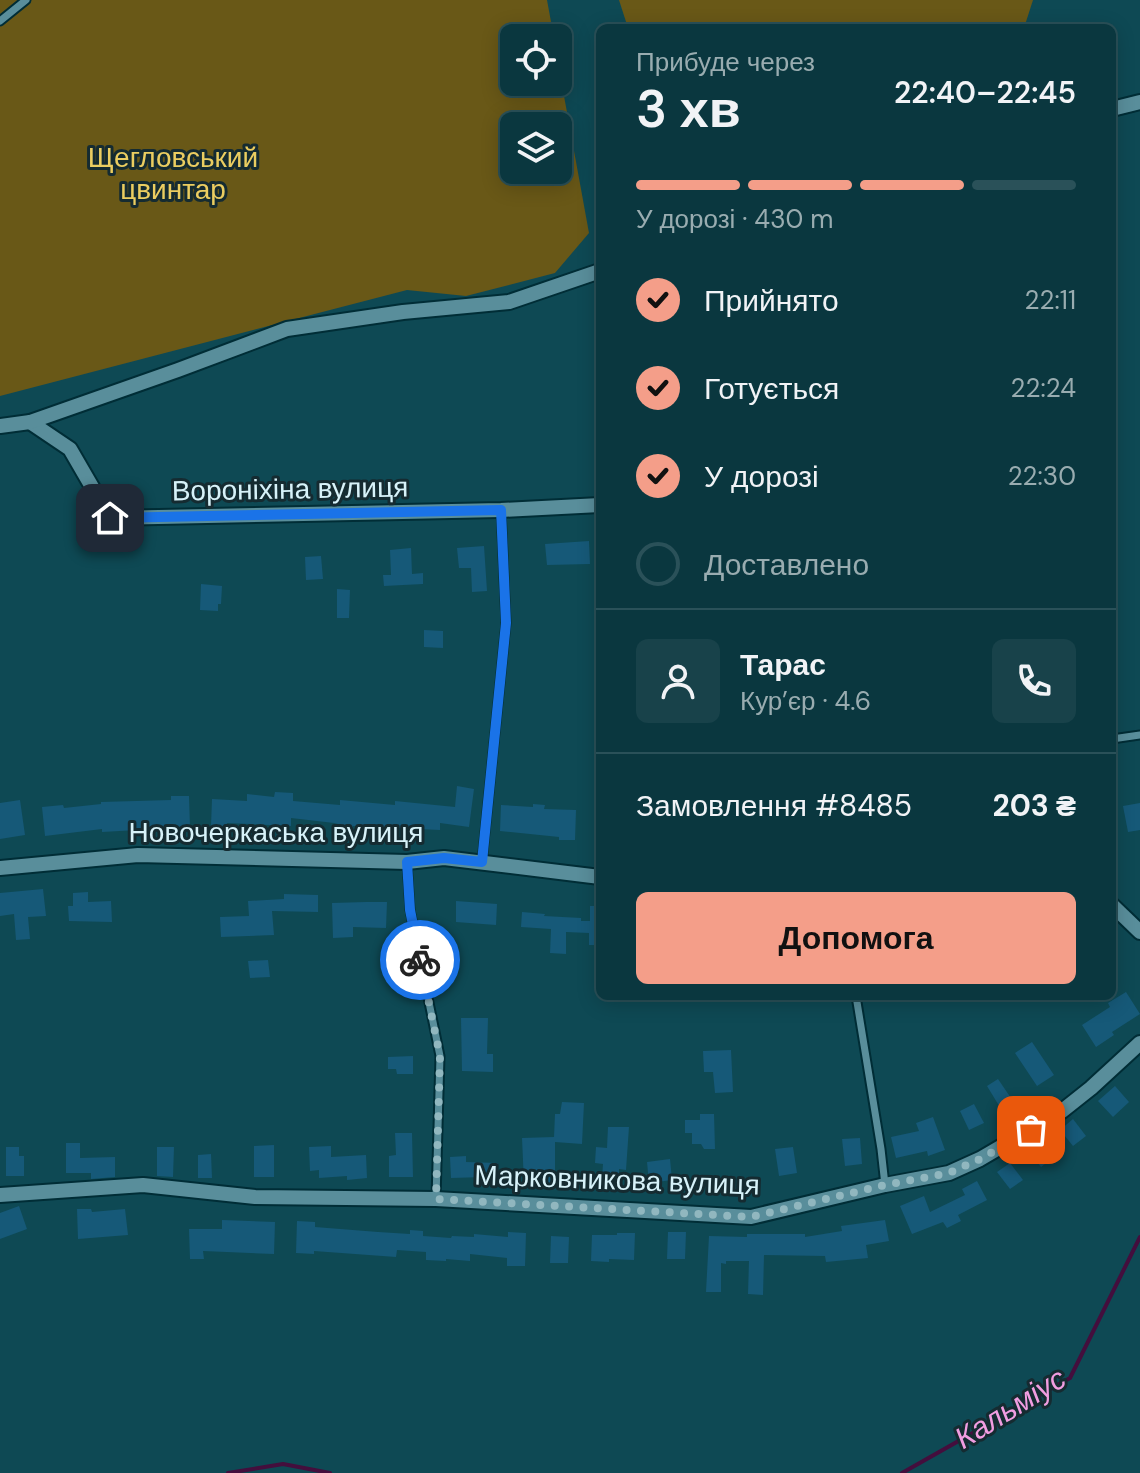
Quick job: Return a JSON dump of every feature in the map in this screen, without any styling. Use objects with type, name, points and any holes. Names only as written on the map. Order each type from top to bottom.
[{"type":"street","points":[[1116,108],[1140,102]]},
{"type":"street","points":[[0,426],[30,422],[287,329],[403,312],[509,302],[596,272]]},
{"type":"street","name":"Вороніхіна вулиця","points":[[30,422],[70,449],[110,518],[596,505]]},
{"type":"street","name":"Новочеркаська вулиця","points":[[0,868],[138,855],[407,862],[444,858],[596,876]]},
{"type":"street","points":[[1116,909],[1140,932]]},
{"type":"street","name":"Марковникова вулиця","points":[[0,1195],[143,1185],[255,1197],[436,1199],[751,1217],[949,1173],[980,1159],[1062,1111],[1140,1043]]},
{"type":"lane","points":[[0,21],[26,0]]},
{"type":"lane","points":[[482,862],[506,623],[501,510]]},
{"type":"lane","points":[[1116,738],[1140,735]]},
{"type":"lane","points":[[407,862],[410,910],[440,1056],[436,1199]]},
{"type":"lane","points":[[857,1000],[885,1185]]},
{"type":"green space","name":"Щегловський цвинтар","points":[[0,0],[547,0],[551,24],[500,24],[500,96],[564,96],[567,112],[500,112],[500,184],[572,184],[572,140],[589,233],[555,273],[466,296],[407,290],[0,396]]},
{"type":"green space","points":[[619,0],[1033,0],[1025,24],[627,24]]},
{"type":"building","points":[[589,541],[590,564],[547,565],[545,544]]},
{"type":"building","points":[[484,546],[487,591],[472,592],[471,568],[459,568],[457,548]]},
{"type":"building","points":[[411,548],[412,574],[423,573],[423,584],[384,586],[383,575],[391,575],[390,550]]},
{"type":"building","points":[[321,556],[323,579],[306,580],[305,557]]},
{"type":"building","points":[[201,584],[222,586],[218,611],[200,610]]},
{"type":"building","points":[[337,589],[350,590],[349,618],[337,618]]},
{"type":"building","points":[[424,630],[443,631],[443,648],[424,647]]},
{"type":"building","points":[[457,786],[474,789],[469,827],[440,823],[440,830],[353,826],[353,829],[339,828],[334,823],[291,818],[291,826],[227,823],[226,827],[211,826],[212,799],[247,801],[247,794],[274,797],[275,792],[293,793],[293,801],[340,805],[340,800],[455,807]]},
{"type":"building","points":[[171,796],[189,796],[190,827],[102,832],[102,829],[45,836],[42,807],[171,800]]},
{"type":"building","points":[[20,800],[25,835],[0,839],[0,803]]},
{"type":"building","points":[[1140,803],[1140,830],[1128,832],[1123,806]]},
{"type":"building","points":[[533,804],[545,805],[544,809],[576,810],[575,840],[500,831],[501,805],[533,807]]},
{"type":"building","points":[[43,889],[46,916],[28,917],[30,939],[16,940],[14,914],[0,916],[0,893]]},
{"type":"building","points":[[88,892],[88,902],[111,901],[112,922],[69,921],[68,906],[73,906],[73,893]]},
{"type":"building","points":[[284,894],[318,895],[318,912],[272,911],[274,935],[221,937],[220,917],[249,916],[248,901],[284,899]]},
{"type":"building","points":[[456,901],[497,904],[496,925],[456,922]]},
{"type":"building","points":[[387,902],[386,928],[353,927],[353,937],[333,938],[332,903]]},
{"type":"building","points":[[590,906],[596,906],[596,945],[589,945],[589,933],[566,932],[566,954],[550,953],[551,929],[521,927],[522,912],[590,921]]},
{"type":"building","points":[[268,960],[270,977],[250,978],[248,961]]},
{"type":"building","points":[[1126,992],[1140,1014],[1112,1032],[1114,1035],[1096,1047],[1082,1025],[1110,1007],[1108,1003]]},
{"type":"building","points":[[461,1018],[488,1018],[487,1054],[493,1054],[493,1072],[462,1071]]},
{"type":"building","points":[[1032,1042],[1054,1075],[1037,1086],[1015,1053]]},
{"type":"building","points":[[731,1050],[733,1092],[715,1093],[713,1072],[704,1072],[703,1051]]},
{"type":"building","points":[[413,1056],[413,1074],[397,1074],[396,1069],[388,1069],[388,1057]]},
{"type":"building","points":[[998,1079],[1013,1101],[1001,1109],[987,1086]]},
{"type":"building","points":[[1115,1086],[1129,1102],[1113,1117],[1098,1101]]},
{"type":"building","points":[[562,1102],[584,1103],[582,1144],[555,1142],[555,1183],[524,1183],[522,1138],[554,1137],[555,1114],[560,1114]]},
{"type":"building","points":[[974,1104],[984,1123],[969,1130],[960,1111]]},
{"type":"building","points":[[700,1114],[714,1114],[715,1149],[692,1144],[692,1133],[685,1133],[685,1120],[700,1120]]},
{"type":"building","points":[[933,1117],[945,1150],[928,1156],[927,1151],[896,1158],[891,1137],[919,1131],[916,1123]]},
{"type":"building","points":[[1073,1119],[1086,1136],[1073,1146],[1060,1130]]},
{"type":"building","points":[[608,1127],[629,1127],[626,1170],[619,1169],[619,1180],[602,1178],[603,1164],[595,1163],[596,1147],[607,1148]]},
{"type":"building","points":[[395,1133],[412,1133],[413,1177],[389,1177],[389,1156],[396,1155]]},
{"type":"building","points":[[860,1138],[862,1164],[845,1166],[842,1139]]},
{"type":"building","points":[[1042,1140],[1054,1157],[1041,1167],[1028,1150]]},
{"type":"building","points":[[66,1143],[80,1143],[80,1158],[115,1157],[115,1177],[91,1179],[91,1173],[66,1173]]},
{"type":"building","points":[[274,1145],[274,1177],[254,1177],[254,1146]]},
{"type":"building","points":[[331,1146],[331,1157],[366,1155],[367,1178],[319,1178],[319,1170],[310,1171],[309,1147]]},
{"type":"building","points":[[6,1147],[19,1147],[19,1156],[24,1156],[24,1176],[6,1176]]},
{"type":"building","points":[[157,1147],[174,1147],[173,1177],[157,1176]]},
{"type":"building","points":[[793,1147],[797,1173],[779,1176],[775,1149]]},
{"type":"building","points":[[211,1154],[212,1178],[198,1178],[198,1155]]},
{"type":"building","points":[[466,1156],[466,1162],[498,1163],[497,1184],[484,1184],[484,1177],[451,1178],[450,1157]]},
{"type":"building","points":[[670,1159],[672,1180],[649,1183],[647,1162]]},
{"type":"building","points":[[1010,1163],[1023,1180],[1010,1189],[997,1172]]},
{"type":"building","points":[[977,1181],[987,1200],[958,1215],[961,1221],[947,1228],[943,1222],[912,1234],[900,1206],[924,1196],[930,1212],[965,1195],[962,1189]]},
{"type":"building","points":[[19,1206],[27,1229],[0,1239],[0,1213]]},
{"type":"building","points":[[77,1209],[91,1209],[92,1212],[125,1209],[128,1235],[78,1239]]},
{"type":"building","points":[[222,1220],[275,1222],[274,1254],[203,1251],[204,1259],[190,1259],[189,1229],[222,1229]]},
{"type":"building","points":[[885,1220],[889,1241],[866,1245],[868,1258],[826,1262],[825,1256],[764,1255],[763,1295],[748,1294],[749,1261],[726,1261],[726,1264],[721,1263],[721,1292],[706,1292],[709,1236],[805,1234],[805,1237],[842,1231],[841,1226]]},
{"type":"building","points":[[297,1221],[315,1222],[315,1227],[410,1234],[410,1230],[423,1231],[423,1236],[451,1238],[474,1237],[474,1234],[508,1237],[508,1232],[526,1233],[525,1266],[507,1266],[507,1258],[470,1254],[470,1261],[446,1261],[426,1260],[426,1252],[397,1250],[396,1257],[314,1251],[314,1254],[296,1253]]},
{"type":"building","points":[[668,1232],[686,1232],[685,1259],[667,1259]]},
{"type":"building","points":[[635,1233],[634,1260],[591,1261],[592,1235]]},
{"type":"building","points":[[551,1236],[569,1237],[568,1263],[550,1263]]},
{"type":"waterway","name":"Кальміус","points":[[902,1473],[1070,1378],[1140,1237]]},
{"type":"waterway","name":"Кальміус","points":[[228,1473],[283,1464],[330,1473]]},
{"type":"way so far","points":[[420,960],[440,1056],[436,1199],[751,1217],[949,1173],[1031,1130]]},
{"type":"route","points":[[110,518],[501,510],[506,623],[482,862],[444,858],[407,862],[410,910],[420,960]]}]
